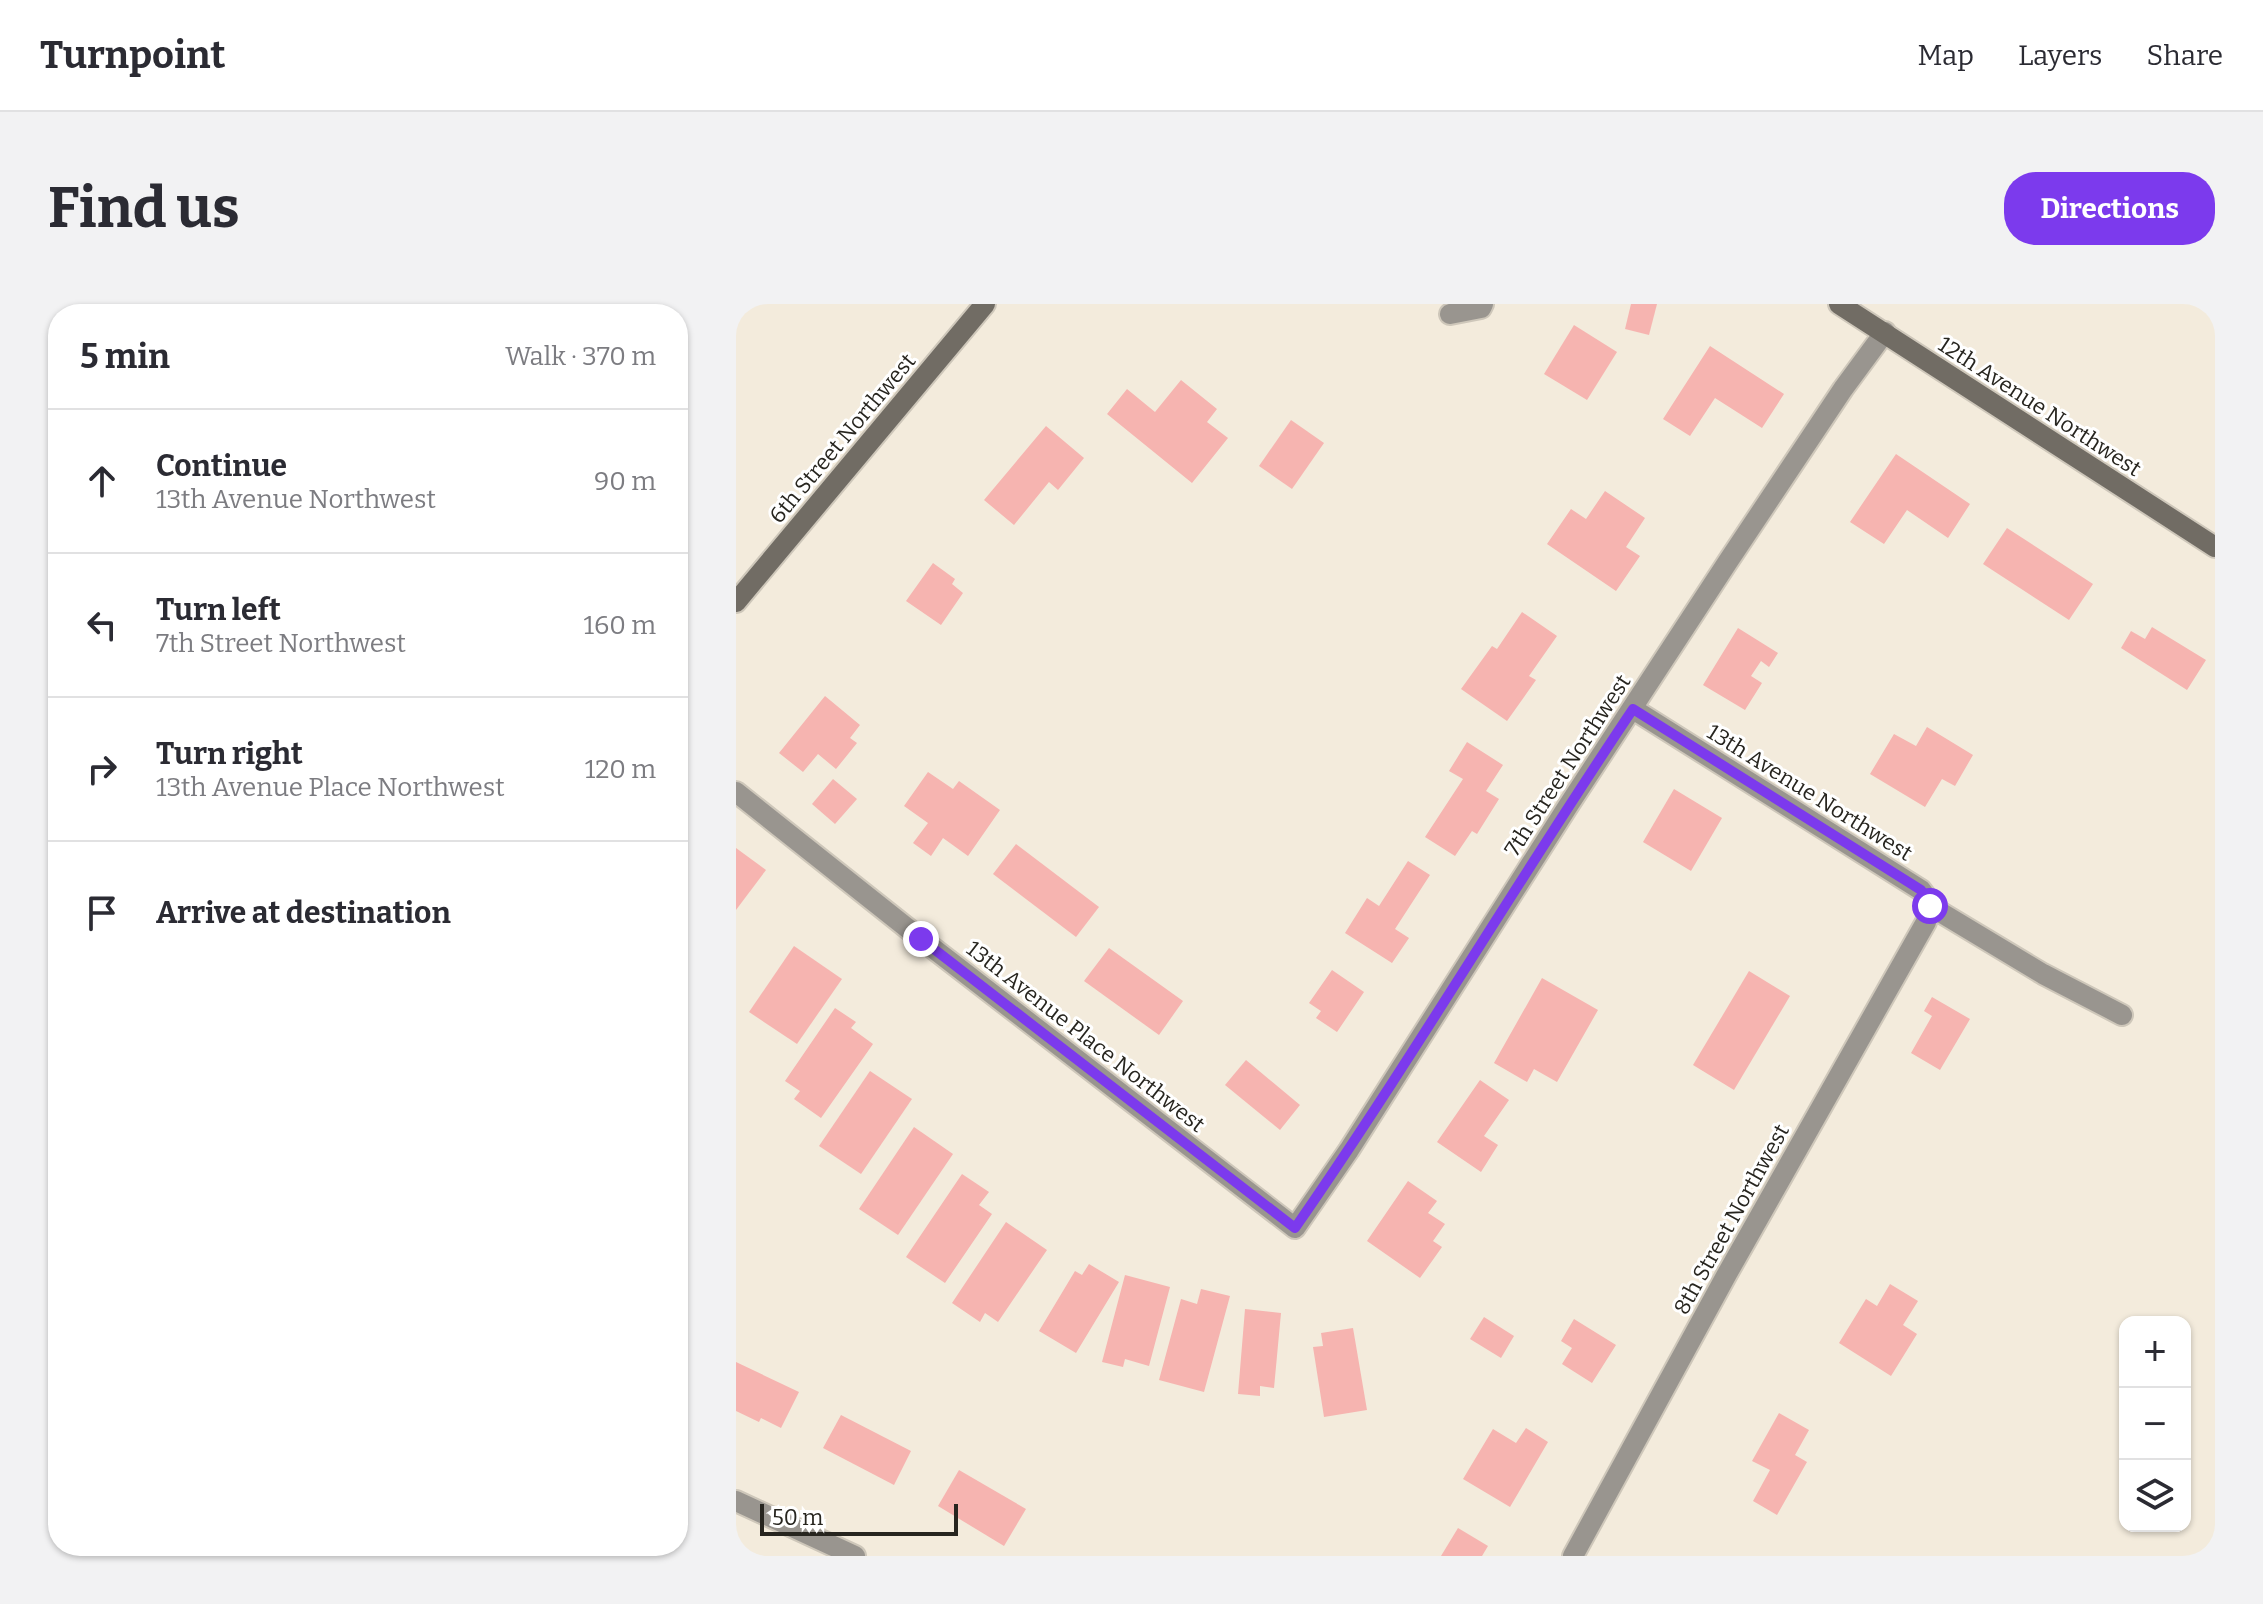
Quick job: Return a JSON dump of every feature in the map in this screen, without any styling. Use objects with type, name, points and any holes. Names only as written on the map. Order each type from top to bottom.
[{"type":"main road","name":"6th Street Northwest","points":[[736,602],[985,304]]},
{"type":"main road","name":"12th Avenue Northwest","points":[[1839,304],[2215,547]]},
{"type":"street","points":[[1450,314],[1481,308],[1483,304]]},
{"type":"street","name":"7th Street Northwest","points":[[1295,1228],[1349,1150],[1752,525],[1885,332]]},
{"type":"street","name":"13th Avenue Northwest","points":[[1633,709],[1921,890],[1930,906],[2043,974],[2122,1015]]},
{"type":"street","name":"13th Avenue Place Northwest","points":[[736,792],[1295,1228]]},
{"type":"street","name":"8th Street Northwest","points":[[1573,1556],[1727,1274],[1926,922],[1930,906]]},
{"type":"street","points":[[736,1501],[855,1556]]},
{"type":"building","points":[[1631,304],[1657,304],[1649,335],[1625,329]]},
{"type":"building","points":[[1574,325],[1617,352],[1587,400],[1544,374]]},
{"type":"building","points":[[1710,346],[1784,394],[1762,428],[1715,398],[1690,436],[1663,419]]},
{"type":"building","points":[[1181,380],[1217,409],[1207,422],[1228,438],[1192,483],[1107,414],[1127,389],[1155,412]]},
{"type":"building","points":[[1291,420],[1324,443],[1292,489],[1259,466]]},
{"type":"building","points":[[1046,426],[1084,458],[1058,490],[1049,482],[1014,525],[984,500]]},
{"type":"building","points":[[1896,454],[1970,504],[1948,538],[1907,510],[1884,544],[1850,522]]},
{"type":"building","points":[[1605,491],[1645,518],[1626,547],[1640,556],[1616,591],[1547,544],[1571,509],[1586,519]]},
{"type":"building","points":[[2007,528],[2093,584],[2069,620],[1983,564]]},
{"type":"building","points":[[933,563],[955,579],[952,584],[963,593],[941,625],[906,601]]},
{"type":"building","points":[[1522,612],[1557,636],[1529,676],[1536,680],[1507,721],[1461,689],[1492,646],[1497,649]]},
{"type":"building","points":[[2152,627],[2206,660],[2187,690],[2121,648],[2131,631],[2145,639]]},
{"type":"building","points":[[1738,628],[1778,653],[1769,667],[1761,661],[1751,676],[1762,683],[1745,710],[1703,685]]},
{"type":"building","points":[[825,696],[860,725],[850,738],[857,743],[836,769],[818,754],[803,772],[779,753]]},
{"type":"building","points":[[1927,727],[1973,755],[1955,786],[1942,779],[1925,807],[1870,774],[1894,734],[1916,746]]},
{"type":"building","points":[[1467,742],[1503,765],[1486,791],[1499,799],[1477,834],[1472,831],[1455,856],[1425,837],[1463,779],[1449,771]]},
{"type":"building","points":[[928,772],[953,789],[959,781],[1000,810],[968,856],[943,838],[931,856],[913,843],[928,823],[904,806]]},
{"type":"building","points":[[833,779],[857,799],[835,824],[812,804]]},
{"type":"building","points":[[1674,789],[1722,818],[1691,871],[1643,842]]},
{"type":"building","points":[[1016,844],[1099,907],[1076,937],[993,874]]},
{"type":"building","points":[[736,848],[766,870],[736,910]]},
{"type":"building","points":[[1408,861],[1430,875],[1395,929],[1409,938],[1392,963],[1345,933],[1367,898],[1379,906]]},
{"type":"building","points":[[794,946],[842,979],[797,1044],[749,1012]]},
{"type":"building","points":[[1109,948],[1183,1001],[1159,1035],[1084,981]]},
{"type":"building","points":[[1332,970],[1364,992],[1337,1032],[1316,1018],[1321,1011],[1309,1003]]},
{"type":"building","points":[[1749,971],[1790,996],[1734,1090],[1693,1065]]},
{"type":"building","points":[[1542,978],[1598,1010],[1557,1082],[1534,1069],[1527,1082],[1494,1063]]},
{"type":"building","points":[[1932,997],[1970,1019],[1940,1070],[1911,1053],[1932,1016],[1924,1011]]},
{"type":"building","points":[[835,1008],[856,1022],[851,1028],[873,1044],[821,1118],[794,1099],[800,1091],[785,1081]]},
{"type":"building","points":[[1246,1060],[1300,1105],[1280,1130],[1225,1085]]},
{"type":"building","points":[[870,1071],[912,1099],[861,1174],[819,1146]]},
{"type":"building","points":[[1480,1080],[1509,1100],[1484,1136],[1498,1145],[1481,1172],[1437,1142]]},
{"type":"building","points":[[914,1127],[953,1154],[898,1235],[859,1209]]},
{"type":"building","points":[[962,1174],[989,1192],[979,1205],[992,1214],[945,1283],[906,1257]]},
{"type":"building","points":[[1408,1181],[1437,1201],[1428,1213],[1445,1224],[1433,1241],[1442,1247],[1420,1278],[1367,1241]]},
{"type":"building","points":[[1006,1222],[1047,1250],[998,1322],[985,1313],[980,1322],[952,1303]]},
{"type":"building","points":[[1089,1264],[1119,1282],[1076,1353],[1039,1331],[1075,1271],[1082,1275]]},
{"type":"building","points":[[1125,1275],[1170,1287],[1149,1366],[1125,1359],[1123,1367],[1102,1362]]},
{"type":"building","points":[[1890,1284],[1918,1301],[1903,1325],[1917,1334],[1891,1376],[1839,1343],[1866,1299],[1877,1306]]},
{"type":"building","points":[[1201,1289],[1230,1296],[1204,1392],[1159,1380],[1181,1299],[1197,1304]]},
{"type":"building","points":[[1245,1309],[1281,1313],[1274,1388],[1260,1386],[1260,1396],[1238,1394]]},
{"type":"building","points":[[1484,1317],[1514,1336],[1501,1358],[1470,1339]]},
{"type":"building","points":[[1574,1319],[1616,1345],[1592,1383],[1562,1364],[1572,1348],[1561,1341]]},
{"type":"building","points":[[1353,1328],[1367,1410],[1324,1417],[1313,1347],[1323,1346],[1321,1333]]},
{"type":"building","points":[[736,1362],[799,1392],[781,1428],[736,1411]]},
{"type":"building","points":[[1779,1413],[1809,1430],[1795,1455],[1807,1462],[1777,1515],[1753,1501],[1770,1470],[1752,1461]]},
{"type":"building","points":[[841,1415],[911,1451],[894,1485],[823,1448]]},
{"type":"building","points":[[1526,1428],[1548,1442],[1510,1507],[1463,1479],[1493,1429],[1516,1443]]},
{"type":"building","points":[[959,1470],[1026,1509],[1004,1546],[938,1506]]},
{"type":"building","points":[[1458,1528],[1488,1546],[1482,1556],[1441,1556]]},
{"type":"route","points":[[921,939],[1295,1228],[1349,1150],[1633,709],[1921,890],[1930,906]]}]
